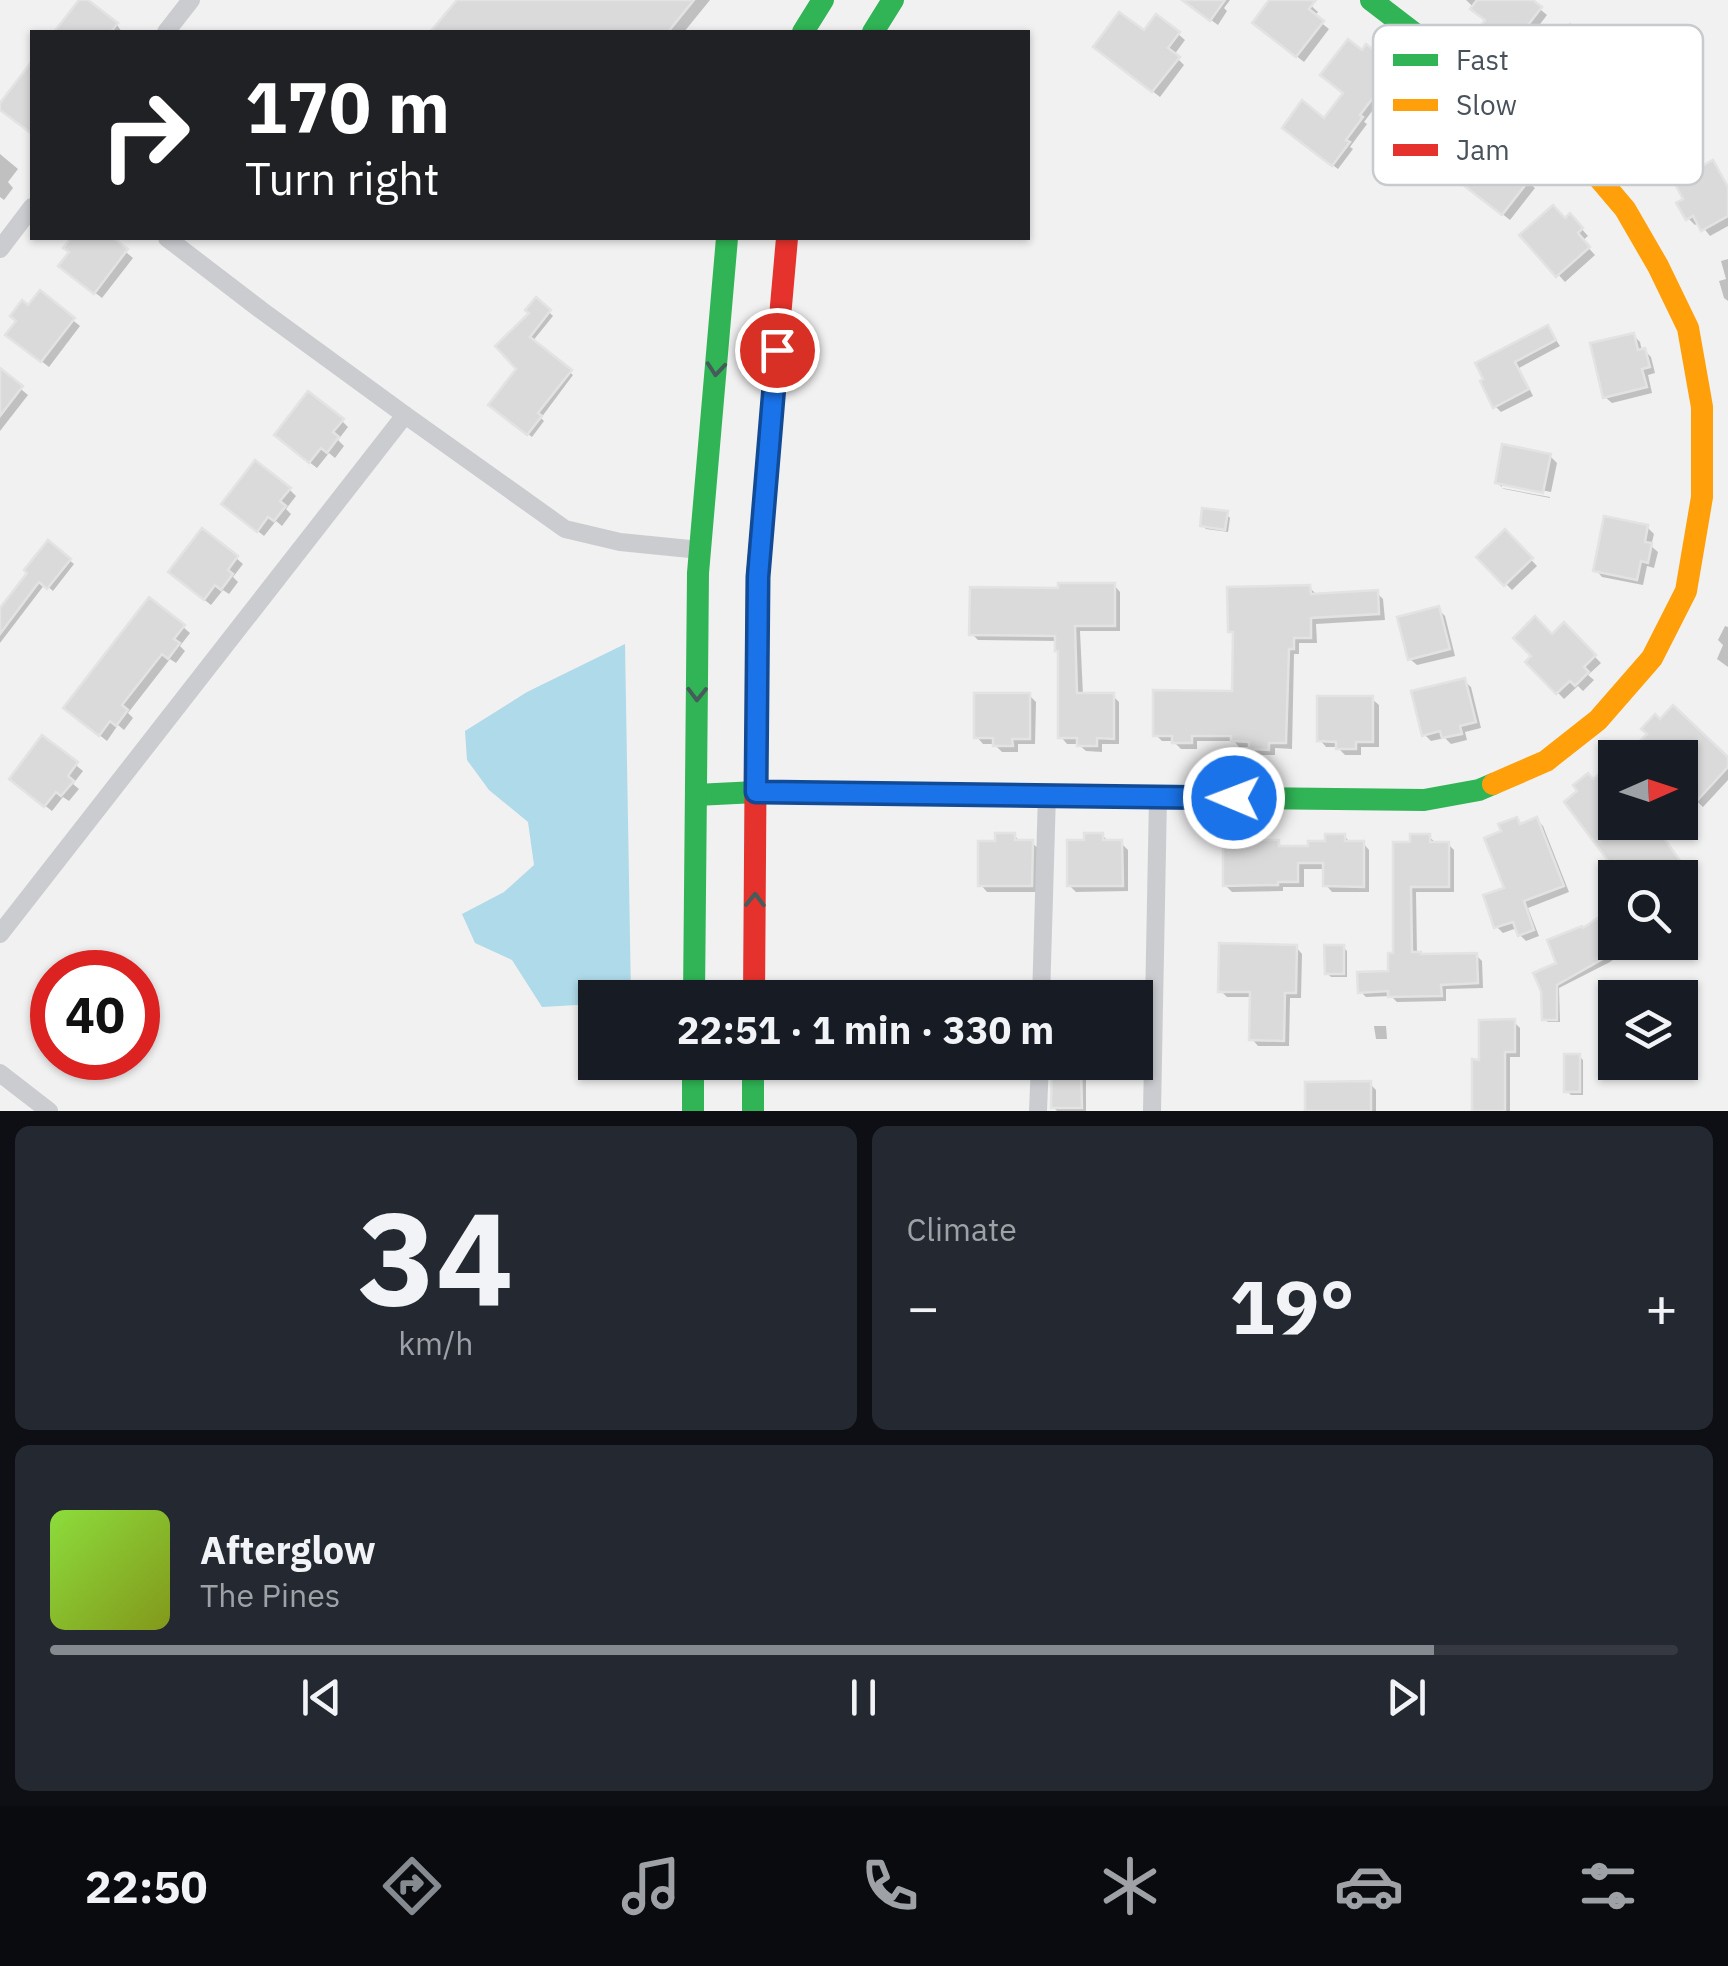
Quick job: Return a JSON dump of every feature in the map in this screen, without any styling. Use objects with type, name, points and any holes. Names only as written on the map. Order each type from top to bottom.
[{"type":"street","points":[[168,30],[191,0]]},
{"type":"street","points":[[805,30],[823,0]]},
{"type":"street","points":[[875,30],[893,0]]},
{"type":"street","points":[[1371,0],[1404,25]]},
{"type":"street","points":[[696,795],[756,792],[1424,800],[1479,790],[1546,761],[1598,720],[1652,658],[1686,590],[1702,497],[1702,407],[1688,328],[1625,208],[1605,185]]},
{"type":"street","points":[[0,249],[30,210]]},
{"type":"street","points":[[169,240],[565,529],[620,542],[700,550]]},
{"type":"street","points":[[694,980],[698,574],[728,240]]},
{"type":"street","points":[[754,980],[758,577],[787,240]]},
{"type":"street","points":[[0,934],[405,415]]},
{"type":"street","points":[[1042,980],[1047,794]]},
{"type":"street","points":[[1152,1111],[1158,796]]},
{"type":"street","points":[[0,1073],[48,1111]]},
{"type":"street","points":[[693,1111],[694,1080]]},
{"type":"street","points":[[753,1080],[753,1111]]},
{"type":"street","points":[[1038,1111],[1039,1080]]},
{"type":"water","points":[[625,644],[631,980],[578,980],[578,1005],[542,1007],[512,960],[475,943],[462,914],[504,892],[534,865],[528,822],[489,790],[467,760],[465,731],[527,692]]},
{"type":"building","points":[[79,0],[88,0],[118,23],[113,30],[56,30]]},
{"type":"building","points":[[457,0],[694,0],[670,30],[432,30]]},
{"type":"building","points":[[1182,0],[1225,0],[1210,21]]},
{"type":"building","points":[[1269,0],[1316,0],[1309,9],[1324,21],[1296,57],[1252,23]]},
{"type":"building","points":[[1477,0],[1533,0],[1542,7],[1528,25],[1482,25],[1485,20],[1470,9]]},
{"type":"building","points":[[1119,12],[1144,30],[1156,14],[1180,32],[1168,48],[1180,57],[1152,92],[1093,47]]},
{"type":"building","points":[[1348,39],[1362,50],[1366,44],[1373,49],[1373,98],[1346,140],[1350,142],[1332,166],[1282,128],[1302,100],[1324,118],[1343,93],[1320,75]]},
{"type":"building","points":[[30,64],[30,132],[0,110],[0,103]]},
{"type":"building","points":[[1713,160],[1728,187],[1728,216],[1701,231],[1693,216],[1686,220],[1676,203],[1683,199],[1676,185],[1703,185],[1703,166]]},
{"type":"building","points":[[1463,185],[1525,185],[1502,215]]},
{"type":"building","points":[[1553,205],[1565,218],[1570,213],[1583,228],[1578,233],[1590,247],[1556,277],[1519,235]]},
{"type":"building","points":[[69,240],[116,240],[128,249],[94,294],[58,266],[69,252],[63,248]]},
{"type":"building","points":[[40,290],[75,318],[41,362],[5,335],[16,321],[10,316],[22,300],[28,305]]},
{"type":"building","points":[[536,297],[551,310],[530,337],[572,370],[538,413],[542,416],[527,435],[488,405],[516,369],[495,346],[529,313],[525,310]]},
{"type":"building","points":[[1548,325],[1556,340],[1515,362],[1529,389],[1493,408],[1475,363]]},
{"type":"building","points":[[1634,333],[1638,350],[1645,348],[1650,367],[1642,369],[1647,387],[1603,398],[1590,343]]},
{"type":"building","points":[[0,368],[23,386],[0,416]]},
{"type":"building","points":[[308,391],[344,419],[333,432],[339,437],[327,453],[321,448],[309,463],[274,435]]},
{"type":"building","points":[[1502,444],[1551,454],[1543,493],[1495,483]]},
{"type":"building","points":[[255,460],[291,488],[280,501],[286,506],[274,521],[268,517],[257,532],[221,504]]},
{"type":"building","points":[[1202,508],[1228,511],[1225,530],[1200,526]]},
{"type":"building","points":[[1604,516],[1648,525],[1645,542],[1652,543],[1648,563],[1641,561],[1637,580],[1593,571]]},
{"type":"building","points":[[202,528],[238,556],[228,570],[233,574],[221,590],[215,585],[204,600],[168,572]]},
{"type":"building","points":[[1505,529],[1533,558],[1504,586],[1476,557]]},
{"type":"building","points":[[48,540],[71,559],[47,589],[39,582],[0,634],[0,608]]},
{"type":"building","points":[[1058,583],[1115,583],[1115,626],[1075,626],[1077,693],[1114,693],[1114,739],[1097,738],[1097,746],[1077,746],[1077,738],[1058,738],[1055,636],[969,635],[970,587],[1058,588]]},
{"type":"building","points":[[1310,585],[1311,594],[1378,590],[1379,614],[1311,618],[1311,638],[1294,638],[1294,649],[1289,649],[1286,743],[1269,743],[1269,750],[1249,749],[1249,742],[1231,741],[1231,736],[1192,736],[1192,743],[1172,743],[1172,736],[1153,736],[1153,690],[1232,691],[1233,632],[1228,632],[1227,587]]},
{"type":"building","points":[[149,597],[185,625],[174,639],[180,643],[168,659],[162,654],[122,705],[128,710],[116,726],[110,721],[99,736],[63,708]]},
{"type":"building","points":[[1439,606],[1450,649],[1408,660],[1397,617]]},
{"type":"building","points":[[1535,616],[1552,634],[1564,622],[1596,655],[1584,667],[1589,672],[1575,686],[1570,681],[1556,694],[1525,662],[1531,656],[1513,638]]},
{"type":"building","points":[[1465,678],[1476,722],[1460,726],[1462,734],[1442,738],[1440,731],[1422,736],[1411,691]]},
{"type":"building","points":[[974,693],[1030,693],[1030,739],[1012,739],[1013,746],[993,746],[993,738],[974,738]]},
{"type":"building","points":[[1317,696],[1373,696],[1373,742],[1356,742],[1356,749],[1336,749],[1336,742],[1317,741]]},
{"type":"building","points":[[1673,705],[1728,757],[1728,767],[1698,800],[1698,740],[1641,740],[1647,734],[1641,729],[1655,714],[1660,719]]},
{"type":"building","points":[[42,735],[78,762],[68,776],[74,781],[61,796],[56,792],[44,807],[9,779]]},
{"type":"building","points":[[1588,773],[1593,779],[1598,775],[1598,840],[1665,840],[1680,860],[1608,860],[1564,802],[1577,791],[1573,785]]},
{"type":"building","points":[[1517,817],[1520,824],[1537,817],[1564,886],[1524,901],[1534,930],[1518,936],[1513,922],[1494,928],[1483,895],[1504,888],[1484,838],[1501,831],[1498,824]]},
{"type":"building","points":[[995,833],[1015,833],[1015,840],[1033,840],[1032,886],[978,886],[978,841],[995,841]]},
{"type":"building","points":[[1084,833],[1103,833],[1103,840],[1122,840],[1123,886],[1067,886],[1067,840],[1084,840]]},
{"type":"building","points":[[1239,833],[1260,833],[1260,840],[1279,840],[1279,846],[1308,846],[1308,841],[1325,841],[1325,834],[1345,834],[1345,841],[1364,841],[1364,887],[1323,886],[1323,863],[1298,863],[1298,882],[1223,886],[1223,841],[1240,841]]},
{"type":"building","points":[[1410,834],[1430,834],[1430,842],[1449,842],[1449,887],[1411,887],[1412,952],[1477,953],[1478,983],[1441,985],[1442,996],[1388,997],[1388,991],[1358,993],[1357,972],[1388,971],[1388,953],[1393,953],[1393,842],[1410,842]]},
{"type":"building","points":[[1598,918],[1601,960],[1557,985],[1557,1020],[1542,1020],[1541,991],[1533,973],[1556,963],[1547,940],[1583,928]]},
{"type":"building","points":[[1219,943],[1297,945],[1296,993],[1285,993],[1284,1041],[1249,1040],[1250,992],[1218,992]]},
{"type":"building","points":[[1324,945],[1344,945],[1344,974],[1325,974]]},
{"type":"building","points":[[1515,1019],[1515,1052],[1505,1052],[1505,1111],[1472,1111],[1472,1059],[1479,1060],[1479,1020]]},
{"type":"building","points":[[1564,1054],[1580,1054],[1580,1092],[1564,1092]]},
{"type":"building","points":[[1052,1080],[1081,1080],[1082,1108],[1051,1108]]},
{"type":"building","points":[[1371,1081],[1371,1111],[1305,1111],[1305,1082]]},
{"type":"traffic: fast","points":[[804,30],[823,0]]},
{"type":"traffic: fast","points":[[874,30],[893,0]]},
{"type":"traffic: fast","points":[[1371,0],[1404,25]]},
{"type":"traffic: fast","points":[[694,980],[698,573],[727,240]]},
{"type":"traffic: fast","points":[[696,795],[756,792],[1424,800],[1493,784]]},
{"type":"traffic: fast","points":[[693,1080],[693,1111]]},
{"type":"traffic: fast","points":[[753,1080],[753,1111]]},
{"type":"traffic: slow","points":[[1493,784],[1546,761],[1598,720],[1652,658],[1686,591],[1702,497],[1702,407],[1688,328],[1625,209],[1605,185]]},
{"type":"traffic: jam","points":[[754,980],[757,577],[787,240]]},
{"type":"route","points":[[777,350],[758,577],[756,792],[1234,798]]}]
